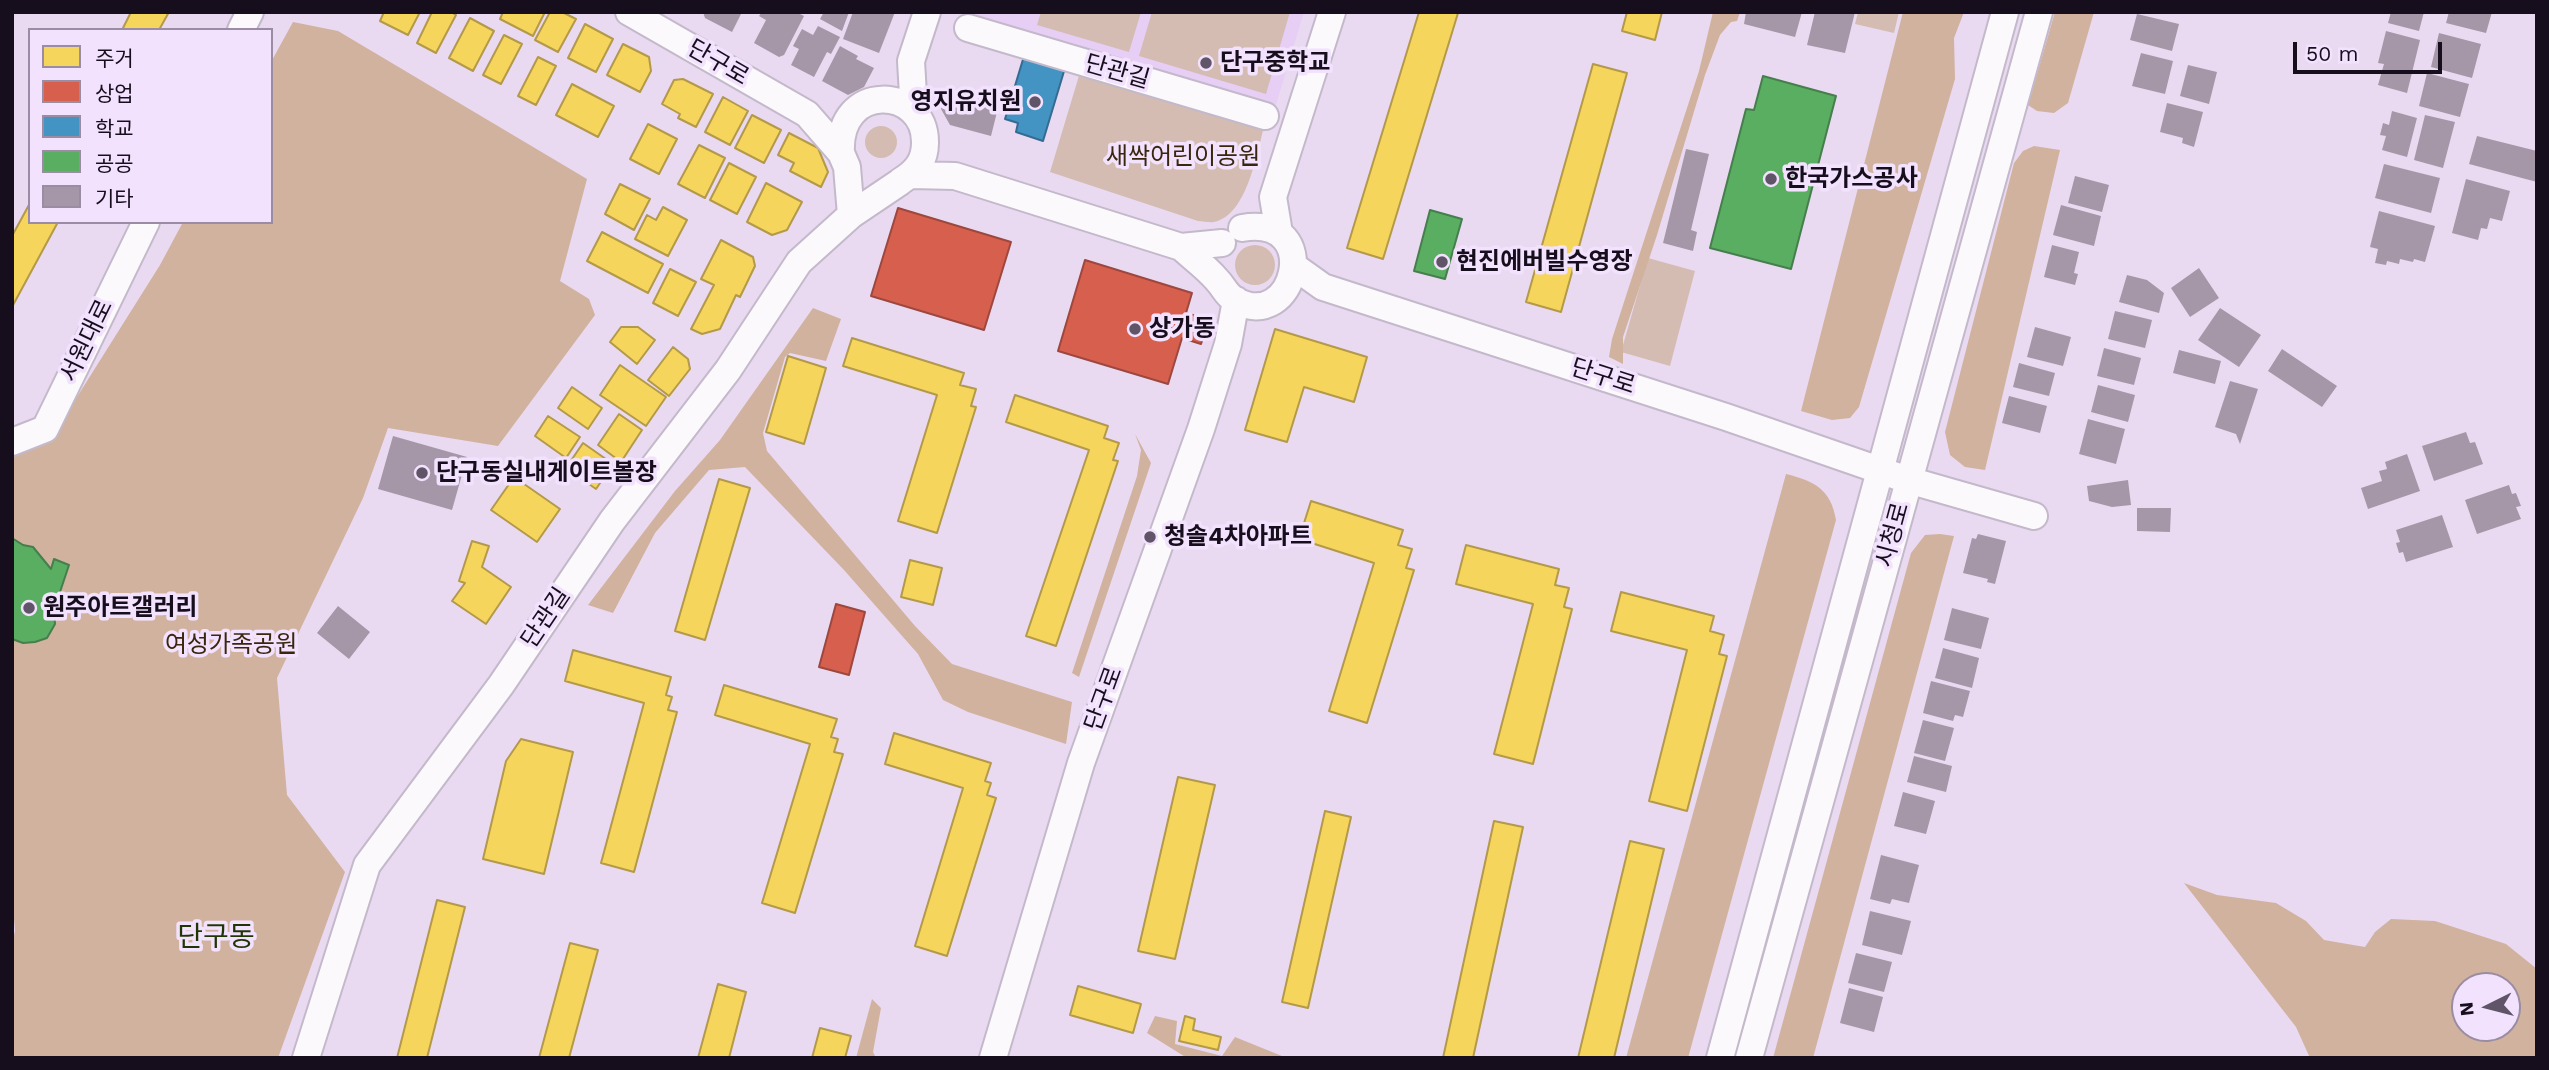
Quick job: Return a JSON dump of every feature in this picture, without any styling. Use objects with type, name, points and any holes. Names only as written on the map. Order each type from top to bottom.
[{"type":"street","points":[[242,28],[250,12]]},
{"type":"street","name":"단구로","points":[[629,12],[807,114]]},
{"type":"street","points":[[914,112],[911,61],[927,12]]},
{"type":"street","points":[[1279,233],[1273,197],[1332,12]]},
{"type":"street","name":"시청로","points":[[1720,1058],[2005,12]]},
{"type":"street","name":"시청로","points":[[1749,1058],[2039,12]]},
{"type":"street","name":"단관길","points":[[968,28],[1265,116]]},
{"type":"street","points":[[875,100],[911,61]]},
{"type":"street","points":[[851,215],[840,138],[851,113],[862,104],[889,100],[914,112],[922,123],[926,136],[955,176]]},
{"type":"street","points":[[807,114],[851,113]]},
{"type":"street","points":[[807,114],[858,177],[870,184],[885,186],[906,178],[955,176],[1181,247],[1218,280]]},
{"type":"street","points":[[906,178],[921,164],[926,136]]},
{"type":"street","name":"단관길","points":[[306,1058],[367,865],[501,685],[612,521],[728,370],[799,262],[851,215],[906,178]]},
{"type":"street","points":[[1181,247],[1232,235],[1255,225],[1279,233],[1293,254],[1290,279],[1275,300],[1262,305],[1249,305],[1236,300],[1225,292],[1215,267],[1217,254],[1232,235],[1273,197]]},
{"type":"street","name":"서원대로","points":[[12,442],[45,429],[145,224]]},
{"type":"street","name":"단구로","points":[[1290,279],[1324,287],[1726,417],[1908,480]]},
{"type":"street","name":"단구로","points":[[993,1058],[1081,762],[1201,429],[1228,344],[1236,300]]},
{"type":"street","points":[[1228,344],[1262,305]]},
{"type":"street","points":[[1908,480],[2034,516]]},
{"type":"shaded area","name":"단구중학교","points":[[974,12],[1304,12],[1275,108],[972,19]]},
{"type":"green space","points":[[1041,12],[1141,12],[1129,52],[1037,25]]},
{"type":"green space","points":[[1152,12],[1290,12],[1266,94],[1139,56]]},
{"type":"green space","points":[[1713,12],[1740,12],[1737,21],[1731,22],[1720,35],[1705,75],[1623,337],[1623,364],[1609,357],[1612,339],[1699,71]]},
{"type":"green space","points":[[1858,12],[1899,12],[1894,33],[1855,24]]},
{"type":"green space","points":[[1903,12],[1964,12],[1954,38],[1955,79],[1859,407],[1850,418],[1832,420],[1801,411]]},
{"type":"green space","points":[[2055,12],[2094,12],[2068,103],[2054,113],[2037,111],[2028,105]]},
{"type":"green space","name":"여성가족공원","points":[[293,22],[338,31],[587,179],[560,281],[589,299],[595,315],[498,446],[388,428],[363,498],[277,678],[287,795],[345,872],[278,1058],[12,1058],[12,943],[15,931],[12,894],[12,457],[48,443],[160,265],[182,224],[273,224],[273,58]]},
{"type":"green space","name":"새싹어린이공원","points":[[1081,69],[1265,123],[1249,180],[1235,208],[1226,217],[1214,222],[1198,221],[1050,172]]},
{"type":"green space","points":[[881,126],[893,130],[897,142],[893,154],[881,158],[869,154],[865,142],[869,130]]},
{"type":"green space","points":[[2034,146],[2060,150],[1985,470],[1965,467],[1950,455],[1945,432],[2014,163],[2023,151]]},
{"type":"green space","points":[[1255,245],[1263,246],[1269,251],[1274,257],[1274,273],[1269,279],[1263,284],[1255,285],[1247,284],[1241,279],[1236,273],[1235,265],[1236,257],[1241,251],[1247,246]]},
{"type":"green space","points":[[1648,258],[1695,271],[1670,366],[1621,352]]},
{"type":"green space","points":[[813,308],[841,319],[826,361],[790,353],[785,357],[763,433],[767,451],[915,626],[952,664],[1072,702],[1066,744],[968,712],[943,700],[918,654],[844,570],[745,467],[709,470],[655,533],[613,613],[588,605],[675,491],[720,440]]},
{"type":"green space","points":[[1135,434],[1151,463],[1079,677],[1072,673],[1137,476],[1141,450]]},
{"type":"green space","points":[[1786,474],[1820,488],[1834,509],[1836,520],[1688,1058],[1626,1058]]},
{"type":"green space","points":[[1925,535],[1954,536],[1813,1058],[1773,1058],[1911,553]]},
{"type":"green space","points":[[2184,883],[2217,895],[2276,903],[2306,921],[2324,940],[2365,947],[2375,932],[2391,919],[2435,921],[2506,944],[2537,969],[2537,1058],[2310,1058],[2296,1027]]},
{"type":"green space","points":[[872,999],[881,1008],[873,1052],[876,1058],[856,1058]]},
{"type":"green space","points":[[1155,1016],[1177,1021],[1175,1044],[1222,1056],[1235,1037],[1287,1058],[1187,1058],[1147,1033]]},
{"type":"building: 주거","points":[[131,12],[169,12],[160,28],[123,28]]},
{"type":"building: 주거","points":[[384,12],[420,12],[408,35],[380,21]]},
{"type":"building: 주거","points":[[432,12],[451,12],[456,15],[436,53],[417,43]]},
{"type":"building: 주거","points":[[503,12],[545,12],[533,36],[500,19]]},
{"type":"building: 주거","points":[[550,12],[562,12],[576,19],[558,52],[535,40]]},
{"type":"building: 주거","points":[[1419,12],[1458,13],[1383,259],[1347,248]]},
{"type":"building: 주거","points":[[1627,12],[1662,12],[1655,40],[1622,31]]},
{"type":"building: 주거","points":[[470,18],[494,31],[473,71],[449,58]]},
{"type":"building: 주거","points":[[585,24],[613,39],[596,72],[568,58]]},
{"type":"building: 주거","points":[[504,35],[522,44],[501,84],[483,75]]},
{"type":"building: 주거","points":[[623,44],[649,57],[651,71],[640,92],[607,75]]},
{"type":"building: 주거","points":[[538,57],[556,66],[536,105],[518,96]]},
{"type":"building: 주거","points":[[1593,64],[1627,73],[1561,312],[1526,302]]},
{"type":"building: 주거","points":[[683,79],[713,94],[696,127],[678,118],[680,114],[662,104],[674,80]]},
{"type":"building: 주거","points":[[572,84],[614,106],[598,137],[556,115]]},
{"type":"building: 주거","points":[[723,97],[748,111],[730,145],[705,132]]},
{"type":"building: 주거","points":[[752,115],[781,130],[764,163],[735,148]]},
{"type":"building: 주거","points":[[648,124],[677,139],[659,174],[630,159]]},
{"type":"building: 주거","points":[[789,133],[818,148],[828,172],[821,187],[790,171],[794,163],[778,155]]},
{"type":"building: 주거","points":[[699,145],[725,158],[705,198],[678,184]]},
{"type":"building: 주거","points":[[729,163],[756,177],[737,214],[710,200]]},
{"type":"building: 주거","points":[[766,183],[802,202],[787,230],[772,235],[747,222]]},
{"type":"building: 주거","points":[[620,184],[650,199],[634,230],[605,214]]},
{"type":"building: 주거","points":[[28,207],[28,224],[57,224],[12,307],[12,236]]},
{"type":"building: 주거","points":[[663,207],[687,220],[668,256],[635,239],[647,215],[656,220]]},
{"type":"building: 주거","points":[[602,232],[663,264],[648,293],[587,261]]},
{"type":"building: 주거","points":[[721,240],[753,257],[755,266],[740,297],[736,295],[720,329],[702,334],[691,329],[714,285],[701,279]]},
{"type":"building: 주거","points":[[670,269],[696,282],[678,316],[653,303]]},
{"type":"building: 주거","points":[[621,327],[638,327],[655,340],[637,364],[610,342]]},
{"type":"building: 주거","points":[[1275,329],[1367,357],[1354,402],[1304,387],[1287,442],[1245,430]]},
{"type":"building: 주거","points":[[852,338],[964,373],[960,385],[976,389],[971,406],[976,407],[937,533],[898,521],[937,395],[843,366]]},
{"type":"building: 주거","points":[[673,347],[688,359],[690,369],[669,396],[648,380]]},
{"type":"building: 주거","points":[[788,356],[826,368],[804,444],[766,432]]},
{"type":"building: 주거","points":[[620,365],[666,397],[646,426],[600,395]]},
{"type":"building: 주거","points":[[572,387],[602,408],[588,429],[558,408]]},
{"type":"building: 주거","points":[[1015,395],[1108,426],[1104,438],[1119,443],[1113,460],[1118,461],[1056,646],[1026,636],[1089,450],[1006,422]]},
{"type":"building: 주거","points":[[619,414],[642,430],[621,462],[598,445]]},
{"type":"building: 주거","points":[[548,416],[580,437],[566,458],[535,436]]},
{"type":"building: 주거","points":[[583,443],[613,464],[596,489],[566,468]]},
{"type":"building: 주거","points":[[514,477],[560,509],[537,542],[491,510]]},
{"type":"building: 주거","points":[[719,479],[750,488],[705,640],[675,631]]},
{"type":"building: 주거","points":[[1311,501],[1403,530],[1398,545],[1412,549],[1406,568],[1414,570],[1367,723],[1329,711],[1374,563],[1299,539]]},
{"type":"building: 주거","points":[[472,541],[489,546],[482,567],[511,587],[486,624],[452,601],[465,583],[459,581]]},
{"type":"building: 주거","points":[[1466,545],[1559,569],[1555,585],[1569,588],[1564,607],[1572,609],[1533,764],[1494,754],[1533,604],[1456,584]]},
{"type":"building: 주거","points":[[910,560],[942,568],[933,605],[901,597]]},
{"type":"building: 주거","points":[[1621,592],[1714,616],[1710,631],[1724,635],[1719,654],[1727,656],[1687,811],[1649,801],[1687,650],[1611,631]]},
{"type":"building: 주거","points":[[573,650],[671,677],[666,695],[672,697],[668,710],[677,712],[634,872],[601,863],[644,703],[565,681]]},
{"type":"building: 주거","points":[[724,685],[837,719],[831,737],[838,739],[834,752],[843,754],[795,913],[762,903],[810,744],[715,715]]},
{"type":"building: 주거","points":[[894,733],[991,763],[985,781],[991,783],[987,795],[996,798],[947,956],[915,946],[963,788],[885,764]]},
{"type":"building: 주거","points":[[521,739],[573,752],[544,874],[483,859],[506,761]]},
{"type":"building: 주거","points":[[1178,777],[1215,785],[1175,959],[1138,951]]},
{"type":"building: 주거","points":[[1325,811],[1351,817],[1308,1008],[1282,1002]]},
{"type":"building: 주거","points":[[1494,821],[1523,827],[1473,1058],[1443,1058]]},
{"type":"building: 주거","points":[[1630,841],[1664,849],[1614,1058],[1578,1058]]},
{"type":"building: 주거","points":[[437,900],[465,907],[427,1058],[397,1058]]},
{"type":"building: 주거","points":[[570,943],[598,950],[569,1058],[539,1058]]},
{"type":"building: 주거","points":[[718,984],[746,992],[729,1058],[698,1058]]},
{"type":"building: 주거","points":[[1078,986],[1141,1004],[1133,1033],[1070,1015]]},
{"type":"building: 주거","points":[[1185,1016],[1195,1019],[1193,1030],[1221,1037],[1218,1050],[1179,1041]]},
{"type":"building: 주거","points":[[820,1028],[851,1036],[845,1058],[812,1058]]},
{"type":"building: 상업","points":[[898,208],[1011,242],[984,330],[871,296]]},
{"type":"building: 상업","name":"상가동","points":[[1085,260],[1192,293],[1186,313],[1209,320],[1201,344],[1182,338],[1168,384],[1058,351]]},
{"type":"building: 상업","points":[[836,604],[865,612],[849,675],[819,667]]},
{"type":"building: 학교","points":[[1024,56],[1065,68],[1043,141],[1016,132],[1018,123],[1005,119]]},
{"type":"building: 공공","name":"한국가스공사","points":[[1763,76],[1836,96],[1791,269],[1710,248],[1746,109],[1754,110]]},
{"type":"building: 공공","points":[[1430,210],[1462,219],[1445,279],[1414,271]]},
{"type":"building: 공공","points":[[12,538],[23,545],[33,547],[51,569],[54,559],[69,565],[54,610],[55,624],[47,638],[35,642],[23,643],[12,639]]},
{"type":"building: 기타","points":[[703,12],[742,12],[732,32],[705,18]]},
{"type":"building: 기타","points":[[762,12],[796,12],[804,16],[784,55],[779,57],[754,43],[766,20],[759,16]]},
{"type":"building: 기타","points":[[824,12],[849,12],[842,31],[820,19]]},
{"type":"building: 기타","points":[[853,12],[895,12],[879,53],[843,39]]},
{"type":"building: 기타","points":[[1746,12],[1802,12],[1795,37],[1744,24]]},
{"type":"building: 기타","points":[[1815,12],[1855,12],[1845,53],[1807,45]]},
{"type":"building: 기타","points":[[2391,12],[2424,12],[2419,31],[2388,23]]},
{"type":"building: 기타","points":[[2449,12],[2492,12],[2486,33],[2446,23]]},
{"type":"building: 기타","points":[[2137,14],[2179,24],[2172,51],[2130,40]]},
{"type":"building: 기타","points":[[818,26],[840,37],[831,54],[827,52],[814,77],[791,65],[799,49],[793,46],[802,29],[813,35]]},
{"type":"building: 기타","points":[[2386,31],[2420,40],[2407,93],[2378,85],[2384,64],[2378,63]]},
{"type":"building: 기타","points":[[2439,33],[2481,44],[2472,78],[2431,67]]},
{"type":"building: 기타","points":[[840,46],[858,56],[856,59],[874,68],[864,87],[848,95],[822,81]]},
{"type":"building: 기타","points":[[2141,53],[2173,61],[2165,94],[2132,86]]},
{"type":"building: 기타","points":[[2188,65],[2217,72],[2209,104],[2180,96]]},
{"type":"building: 기타","points":[[2427,73],[2469,84],[2460,117],[2419,106]]},
{"type":"building: 기타","points":[[947,90],[999,104],[991,136],[950,125],[941,109]]},
{"type":"building: 기타","points":[[2167,103],[2203,112],[2194,147],[2182,143],[2183,138],[2160,132]]},
{"type":"building: 기타","points":[[2392,111],[2417,118],[2407,157],[2382,150],[2386,136],[2380,135],[2383,123],[2389,125]]},
{"type":"building: 기타","points":[[2425,115],[2455,122],[2443,168],[2414,160]]},
{"type":"building: 기타","points":[[2477,136],[2537,151],[2537,182],[2469,164]]},
{"type":"building: 기타","points":[[1686,149],[1709,154],[1691,230],[1697,232],[1693,251],[1663,243]]},
{"type":"building: 기타","points":[[2384,164],[2440,178],[2431,213],[2375,198]]},
{"type":"building: 기타","points":[[2075,176],[2109,185],[2102,212],[2068,203]]},
{"type":"building: 기타","points":[[2466,179],[2510,191],[2502,221],[2490,218],[2487,229],[2481,228],[2478,240],[2452,233]]},
{"type":"building: 기타","points":[[2061,205],[2101,216],[2094,246],[2053,235]]},
{"type":"building: 기타","points":[[2379,211],[2435,226],[2425,262],[2400,259],[2399,264],[2387,261],[2386,265],[2375,263],[2378,249],[2370,247]]},
{"type":"building: 기타","points":[[2052,245],[2079,252],[2074,273],[2078,274],[2075,285],[2044,277]]},
{"type":"building: 기타","points":[[2199,268],[2219,298],[2190,317],[2171,288]]},
{"type":"building: 기타","points":[[2127,275],[2147,280],[2164,293],[2159,313],[2119,302]]},
{"type":"building: 기타","points":[[2220,308],[2261,335],[2239,367],[2198,340]]},
{"type":"building: 기타","points":[[2115,311],[2152,320],[2145,348],[2108,339]]},
{"type":"building: 기타","points":[[2035,327],[2071,337],[2063,366],[2027,357]]},
{"type":"building: 기타","points":[[2104,348],[2141,358],[2134,385],[2097,376]]},
{"type":"building: 기타","points":[[2282,349],[2337,386],[2322,407],[2268,371]]},
{"type":"building: 기타","points":[[2179,350],[2221,361],[2215,384],[2173,373]]},
{"type":"building: 기타","points":[[2019,363],[2055,373],[2049,396],[2013,387]]},
{"type":"building: 기타","points":[[2230,381],[2258,389],[2240,444],[2236,434],[2215,427]]},
{"type":"building: 기타","points":[[2098,385],[2135,395],[2128,422],[2091,412]]},
{"type":"building: 기타","points":[[2009,396],[2047,406],[2040,433],[2002,423]]},
{"type":"building: 기타","points":[[2088,419],[2125,429],[2116,464],[2079,454]]},
{"type":"building: 기타","points":[[2466,432],[2470,443],[2475,442],[2483,464],[2434,481],[2422,446]]},
{"type":"building: 기타","name":"단구동실내게이트볼장","points":[[393,436],[467,457],[452,510],[378,489]]},
{"type":"building: 기타","points":[[2407,454],[2420,491],[2368,509],[2361,488],[2382,481],[2379,471],[2387,469],[2385,462]]},
{"type":"building: 기타","points":[[2128,480],[2131,505],[2112,507],[2089,501],[2087,486]]},
{"type":"building: 기타","points":[[2509,485],[2512,494],[2516,493],[2521,506],[2516,507],[2521,519],[2477,534],[2465,500]]},
{"type":"building: 기타","points":[[2137,508],[2171,508],[2170,532],[2137,531]]},
{"type":"building: 기타","points":[[2442,515],[2453,547],[2406,562],[2403,552],[2399,553],[2396,543],[2400,542],[2396,530]]},
{"type":"building: 기타","points":[[1978,534],[2006,541],[1995,584],[1987,582],[1988,579],[1963,573],[1972,538],[1976,539]]},
{"type":"building: 기타","points":[[338,606],[370,632],[349,659],[317,633]]},
{"type":"building: 기타","points":[[1952,608],[1989,618],[1981,649],[1944,640]]},
{"type":"building: 기타","points":[[1943,648],[1979,658],[1972,688],[1935,678]]},
{"type":"building: 기타","points":[[1931,681],[1970,691],[1963,717],[1955,715],[1953,721],[1923,713]]},
{"type":"building: 기타","points":[[1923,720],[1954,728],[1945,761],[1914,753]]},
{"type":"building: 기타","points":[[1914,756],[1952,766],[1946,792],[1907,782]]},
{"type":"building: 기타","points":[[1903,792],[1935,801],[1926,834],[1894,826]]},
{"type":"building: 기타","points":[[1881,855],[1919,865],[1909,903],[1892,899],[1890,904],[1870,899]]},
{"type":"building: 기타","points":[[1870,911],[1911,921],[1902,955],[1862,945]]},
{"type":"building: 기타","points":[[1856,953],[1892,962],[1884,992],[1848,983]]},
{"type":"building: 기타","points":[[1849,988],[1883,997],[1874,1032],[1840,1023]]},
{"type":"place","name":"단구중학교","points":[[1206,63]]},
{"type":"place","name":"영지유치원","points":[[1035,102]]},
{"type":"place","name":"한국가스공사","points":[[1771,179]]},
{"type":"place","name":"현진에버빌수영장","points":[[1442,262]]},
{"type":"place","name":"상가동","points":[[1135,329]]},
{"type":"place","name":"단구동실내게이트볼장","points":[[422,473]]},
{"type":"place","name":"청솔4차아파트","points":[[1150,537]]},
{"type":"place","name":"원주아트갤러리","points":[[29,608]]},
{"type":"district","name":"단구동","points":[[216,938]]}]
